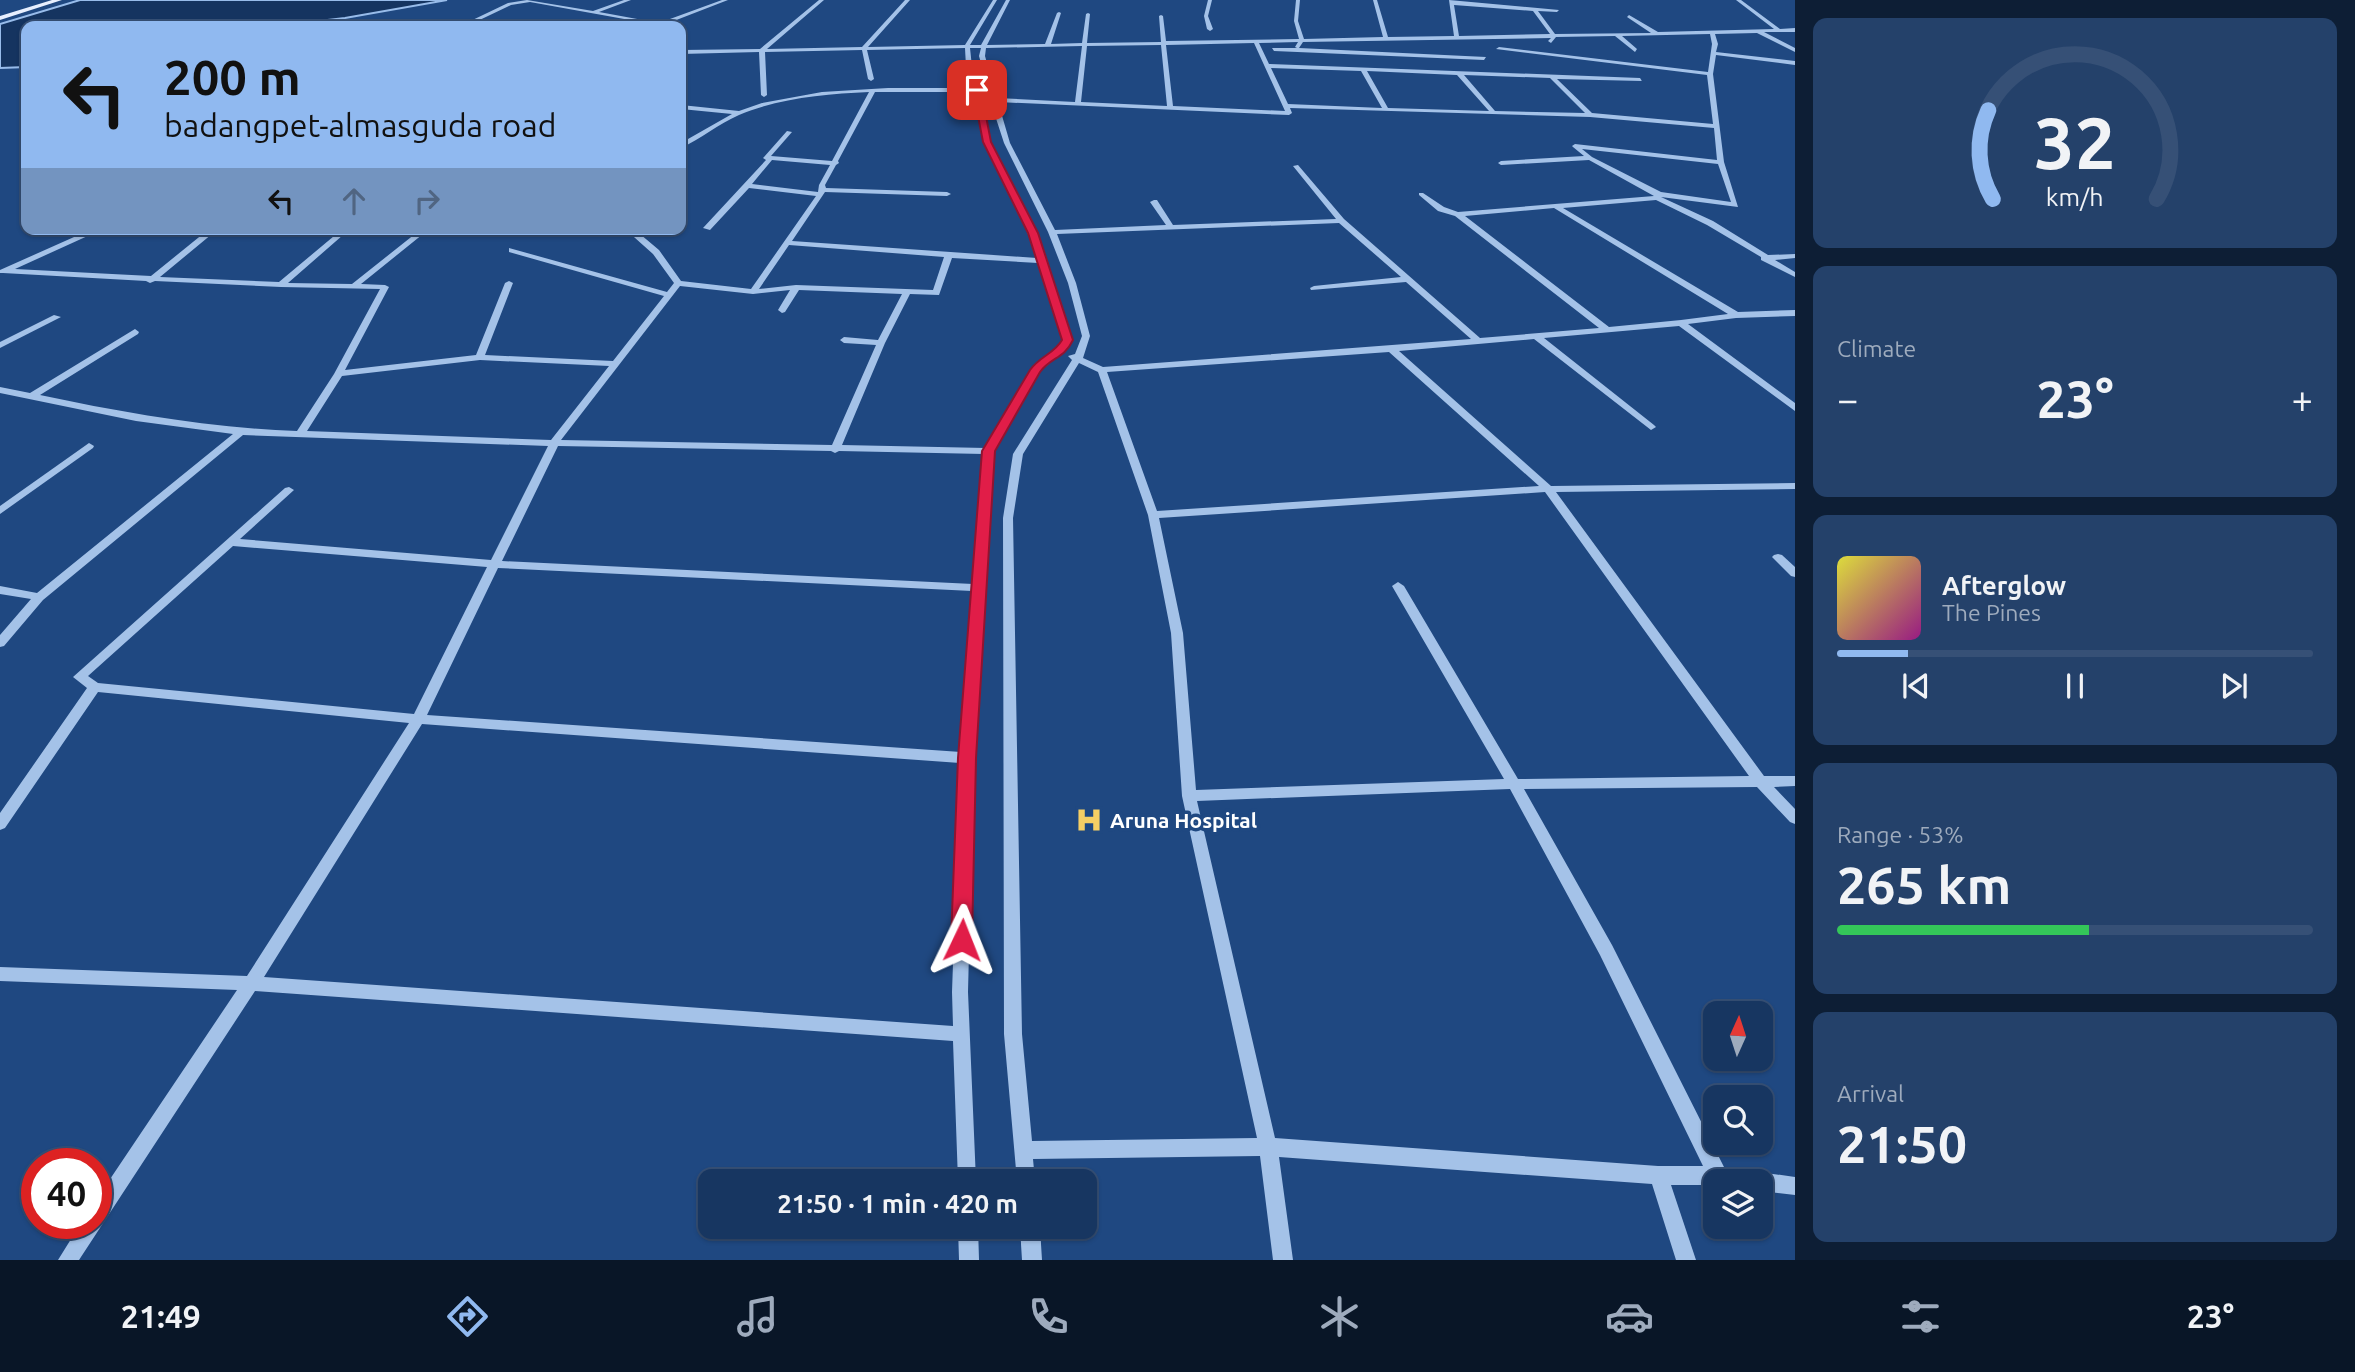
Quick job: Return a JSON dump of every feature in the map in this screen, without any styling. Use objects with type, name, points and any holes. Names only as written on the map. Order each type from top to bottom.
[{"type":"main road","points":[[0,10],[35,0]]},
{"type":"main road","points":[[0,18],[59,0]]},
{"type":"street","points":[[594,12],[629,0]]},
{"type":"street","points":[[715,0],[724,1]]},
{"type":"street","points":[[762,50],[822,0]]},
{"type":"street","points":[[864,48],[908,0]]},
{"type":"street","points":[[967,1169],[962,1034],[967,758],[989,451],[1042,361],[1061,352],[1067,340],[1044,261],[1016,196],[987,142],[967,46],[995,0]]},
{"type":"street","points":[[1008,0],[984,45],[982,57],[1007,143],[1052,232],[1072,283],[1086,336],[1079,358],[1018,454],[1009,518],[1013,1034],[1025,1169]]},
{"type":"street","points":[[1210,0],[1206,16],[1210,29]]},
{"type":"street","points":[[1297,49],[1301,40],[1296,21],[1298,0]]},
{"type":"street","points":[[1375,0],[1386,39]]},
{"type":"street","points":[[1620,0],[1649,1],[1657,9]]},
{"type":"street","points":[[1738,0],[1779,30]]},
{"type":"street","points":[[668,21],[724,1]]},
{"type":"street","points":[[1457,38],[1450,1],[1557,11]]},
{"type":"street","points":[[475,21],[519,2],[538,2],[644,21]]},
{"type":"street","points":[[1535,10],[1554,36]]},
{"type":"street","points":[[1048,44],[1059,13]]},
{"type":"street","points":[[1078,104],[1088,14]]},
{"type":"street","points":[[1161,16],[1170,108]]},
{"type":"street","points":[[1629,16],[1657,34]]},
{"type":"street","points":[[1258,45],[1301,40],[1795,30]]},
{"type":"street","points":[[1756,31],[1795,50]]},
{"type":"street","points":[[1420,194],[1441,209],[1458,214],[1658,196],[1735,205],[1721,162],[1716,126],[1710,74],[1716,44],[1712,32]]},
{"type":"street","points":[[1617,35],[1635,50]]},
{"type":"street","points":[[1541,54],[1554,36]]},
{"type":"street","points":[[686,52],[1162,42],[1483,58]]},
{"type":"street","points":[[993,100],[1289,113],[1258,45]]},
{"type":"street","points":[[864,48],[871,79]]},
{"type":"street","points":[[1499,49],[1710,74]]},
{"type":"street","points":[[762,50],[764,95]]},
{"type":"street","points":[[1713,53],[1795,63]]},
{"type":"street","points":[[1269,66],[1640,80]]},
{"type":"street","points":[[1363,70],[1386,110]]},
{"type":"street","points":[[1458,72],[1494,113]]},
{"type":"street","points":[[1550,76],[1590,115]]},
{"type":"street","points":[[686,143],[739,113],[823,94],[977,90]]},
{"type":"street","points":[[753,292],[822,192],[822,186],[872,91]]},
{"type":"street","points":[[1286,106],[1590,115],[1716,126]]},
{"type":"street","points":[[686,108],[739,113]]},
{"type":"street","points":[[789,132],[766,158],[836,163]]},
{"type":"street","points":[[1721,162],[1575,146],[1590,158],[1710,223],[1795,275]]},
{"type":"street","points":[[707,228],[771,158]]},
{"type":"street","points":[[1501,163],[1590,158]]},
{"type":"street","points":[[1296,166],[1341,221],[1477,340]]},
{"type":"street","points":[[747,186],[822,192],[947,194]]},
{"type":"street","points":[[1154,202],[1170,226]]},
{"type":"street","points":[[1555,206],[1736,315]]},
{"type":"street","points":[[1458,214],[1605,328]]},
{"type":"street","points":[[1052,232],[1341,221]]},
{"type":"street","points":[[2,272],[85,235]]},
{"type":"street","points":[[150,281],[207,235]]},
{"type":"street","points":[[281,285],[338,235]]},
{"type":"street","points":[[353,287],[416,235]]},
{"type":"street","points":[[636,235],[656,252],[673,289]]},
{"type":"street","points":[[786,243],[1044,261]]},
{"type":"street","points":[[512,250],[673,289],[753,292],[796,287],[936,293],[948,255]]},
{"type":"street","points":[[1764,258],[1795,256]]},
{"type":"street","points":[[2,272],[150,281],[385,287],[339,374],[300,434]]},
{"type":"street","points":[[1314,288],[1409,279]]},
{"type":"street","points":[[480,356],[509,282]]},
{"type":"street","points":[[782,310],[796,287]]},
{"type":"street","points":[[112,1193],[251,983],[418,719],[497,564],[554,443],[673,289]]},
{"type":"street","points":[[835,450],[907,292]]},
{"type":"street","points":[[1061,352],[1102,370],[1537,337],[1736,315],[1795,313]]},
{"type":"street","points":[[0,345],[57,317]]},
{"type":"street","points":[[1681,323],[1795,408]]},
{"type":"street","points":[[34,395],[135,332]]},
{"type":"street","points":[[1537,337],[1651,428]]},
{"type":"street","points":[[844,340],[881,344]]},
{"type":"street","points":[[1391,349],[1548,489],[1761,782],[1795,818]]},
{"type":"street","points":[[339,374],[480,356],[615,364]]},
{"type":"street","points":[[1102,370],[1153,515],[1177,633],[1189,796],[1268,1147],[1283,1260]]},
{"type":"street","points":[[0,390],[136,418],[242,432],[554,443],[989,451]]},
{"type":"street","points":[[0,643],[39,597],[242,432]]},
{"type":"street","points":[[0,511],[89,446]]},
{"type":"street","points":[[1153,515],[1548,489],[1795,486]]},
{"type":"street","points":[[289,490],[79,677],[95,687],[418,719],[967,758]]},
{"type":"street","points":[[231,542],[497,564],[978,588]]},
{"type":"street","points":[[1778,557],[1795,572]]},
{"type":"street","points":[[1398,586],[1514,784],[1606,950],[1715,1169]]},
{"type":"street","points":[[0,590],[39,597]]},
{"type":"street","points":[[0,824],[95,687]]},
{"type":"street","points":[[1189,796],[1514,784],[1795,781]]},
{"type":"street","points":[[0,974],[251,983],[962,1034]]},
{"type":"street","points":[[1024,1150],[1268,1147],[1658,1175],[1703,1176]]},
{"type":"street","points":[[1658,1175],[1686,1260]]},
{"type":"street","points":[[1773,1184],[1795,1186]]},
{"type":"street","points":[[68,1260],[82,1239]]},
{"type":"street","points":[[969,1239],[970,1260]]},
{"type":"street","points":[[1031,1239],[1032,1260]]},
{"type":"water","points":[[80,0],[447,0],[319,21],[21,21],[21,67],[0,68],[0,24]]},
{"type":"place","name":"Aruna Hospital","points":[[1089,820]]},
{"type":"route","points":[[962,940],[967,758],[989,451],[1034,372],[1042,361],[1061,352],[1067,340],[1033,233],[987,142],[977,90]]}]
